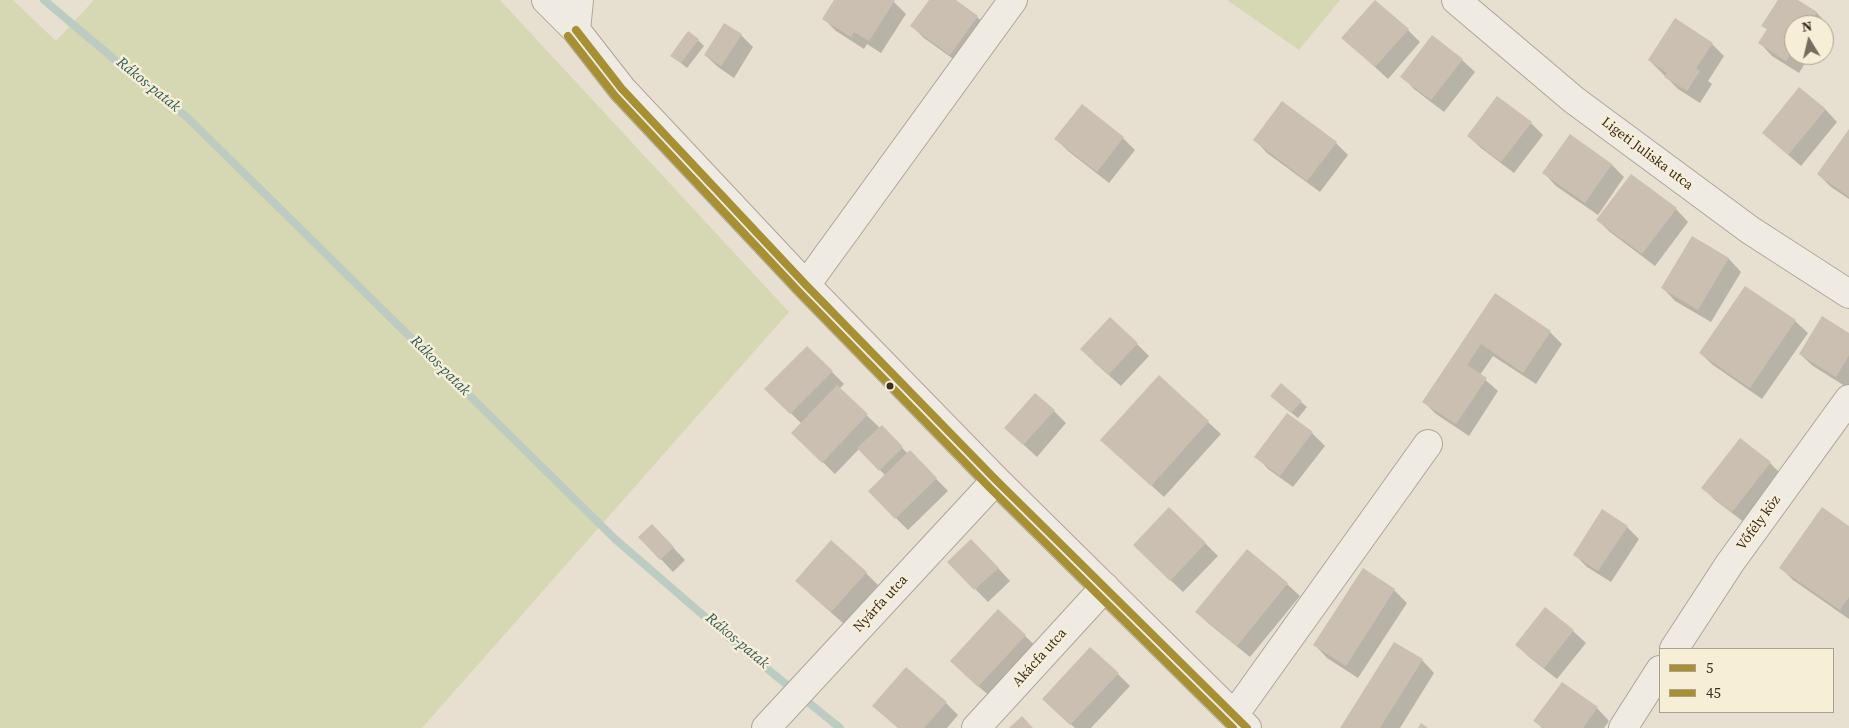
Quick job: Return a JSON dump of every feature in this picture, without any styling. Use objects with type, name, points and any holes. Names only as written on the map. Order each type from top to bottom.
[{"type":"street","points":[[546,0],[576,30],[622,89],[806,285],[996,480],[1241,721],[1428,444]]},
{"type":"street","points":[[576,30],[579,0]]},
{"type":"street","points":[[806,285],[1013,0]]},
{"type":"street","name":"Ligeti Juliska utca","points":[[1456,0],[1574,100],[1750,230],[1849,294]]},
{"type":"street","name":"Vőfély köz","points":[[1675,648],[1730,563],[1849,399]]},
{"type":"street","name":"Nyárfa utca","points":[[766,728],[996,480]]},
{"type":"street","name":"Akácfa utca","points":[[976,728],[1105,587]]},
{"type":"street","points":[[1623,728],[1659,672]]},
{"type":"green space","points":[[0,0],[13,0],[56,41],[94,0],[500,0],[789,312],[422,728],[0,728]]},
{"type":"green space","points":[[1227,0],[1340,0],[1299,50]]},
{"type":"building","points":[[834,0],[895,0],[869,41],[854,32],[851,37],[822,19]]},
{"type":"building","points":[[929,0],[956,0],[978,16],[950,55],[910,26]]},
{"type":"building","points":[[1375,0],[1409,29],[1375,67],[1341,38]]},
{"type":"building","points":[[1778,0],[1798,0],[1817,12],[1815,15],[1784,15],[1784,60],[1758,43],[1767,29],[1761,26]]},
{"type":"building","points":[[1675,18],[1713,43],[1696,68],[1700,71],[1687,91],[1664,77],[1667,73],[1648,60]]},
{"type":"building","points":[[724,23],[742,34],[721,66],[704,55]]},
{"type":"building","points":[[688,31],[699,39],[681,63],[670,56]]},
{"type":"building","points":[[1432,35],[1463,59],[1431,100],[1400,77]]},
{"type":"building","points":[[1799,87],[1826,109],[1788,155],[1762,133]]},
{"type":"building","points":[[1497,96],[1532,122],[1501,162],[1467,136]]},
{"type":"building","points":[[1282,101],[1337,142],[1307,181],[1253,140]]},
{"type":"building","points":[[1082,104],[1124,137],[1097,172],[1054,139]]},
{"type":"building","points":[[1849,129],[1849,197],[1817,174]]},
{"type":"building","points":[[1570,134],[1612,164],[1585,203],[1542,173]]},
{"type":"building","points":[[1631,174],[1677,208],[1642,254],[1596,220]]},
{"type":"building","points":[[1692,236],[1729,258],[1698,310],[1661,288]]},
{"type":"building","points":[[1745,286],[1796,320],[1750,388],[1699,353]]},
{"type":"building","points":[[1495,293],[1551,331],[1523,373],[1481,344],[1467,365],[1487,378],[1456,424],[1422,402]]},
{"type":"building","points":[[1822,316],[1849,333],[1849,355],[1836,377],[1799,354]]},
{"type":"building","points":[[1110,317],[1138,343],[1108,375],[1080,349]]},
{"type":"building","points":[[807,346],[833,371],[790,414],[764,389]]},
{"type":"building","points":[[1159,375],[1209,421],[1151,486],[1100,440]]},
{"type":"building","points":[[1281,383],[1302,401],[1291,413],[1270,396]]},
{"type":"building","points":[[837,385],[868,414],[822,463],[791,433]]},
{"type":"building","points":[[1035,393],[1055,410],[1023,445],[1004,428]]},
{"type":"building","points":[[1287,413],[1313,432],[1280,476],[1254,457]]},
{"type":"building","points":[[882,425],[903,447],[879,471],[857,448]]},
{"type":"building","points":[[1740,438],[1771,462],[1732,512],[1701,488]]},
{"type":"building","points":[[910,450],[937,478],[895,519],[868,491]]},
{"type":"building","points":[[1169,507],[1206,543],[1170,581],[1133,545]]},
{"type":"building","points":[[1822,507],[1849,526],[1849,597],[1840,610],[1779,568]]},
{"type":"building","points":[[1602,509],[1628,526],[1598,571],[1573,555]]},
{"type":"building","points":[[652,524],[674,547],[660,560],[638,537]]},
{"type":"building","points":[[971,539],[999,568],[974,590],[947,562]]},
{"type":"building","points":[[831,540],[867,572],[831,612],[795,581]]},
{"type":"building","points":[[1247,549],[1288,583],[1237,646],[1195,612]]},
{"type":"building","points":[[1363,568],[1395,589],[1346,666],[1313,645]]},
{"type":"building","points":[[1545,607],[1574,630],[1544,668],[1515,645]]},
{"type":"building","points":[[998,609],[1026,635],[978,687],[950,661]]},
{"type":"building","points":[[1394,642],[1423,659],[1380,728],[1340,728]]},
{"type":"building","points":[[1090,647],[1119,673],[1070,725],[1042,699]]},
{"type":"building","points":[[906,667],[947,702],[924,728],[898,728],[872,706]]},
{"type":"building","points":[[1562,682],[1598,707],[1583,728],[1544,728],[1533,721]]},
{"type":"building","points":[[1022,716],[1033,728],[1009,728]]},
{"type":"building","points":[[1421,723],[1428,728],[1418,728]]},
{"type":"waterway","name":"Rákos-patak","points":[[44,0],[189,119],[615,539],[733,641],[840,728]]},
{"type":"transit line","name":"5","points":[[576,30],[622,89],[806,285],[996,480],[1247,728]]},
{"type":"transit line","name":"45","points":[[568,36],[615,96],[799,292],[989,487],[1233,728]]}]
